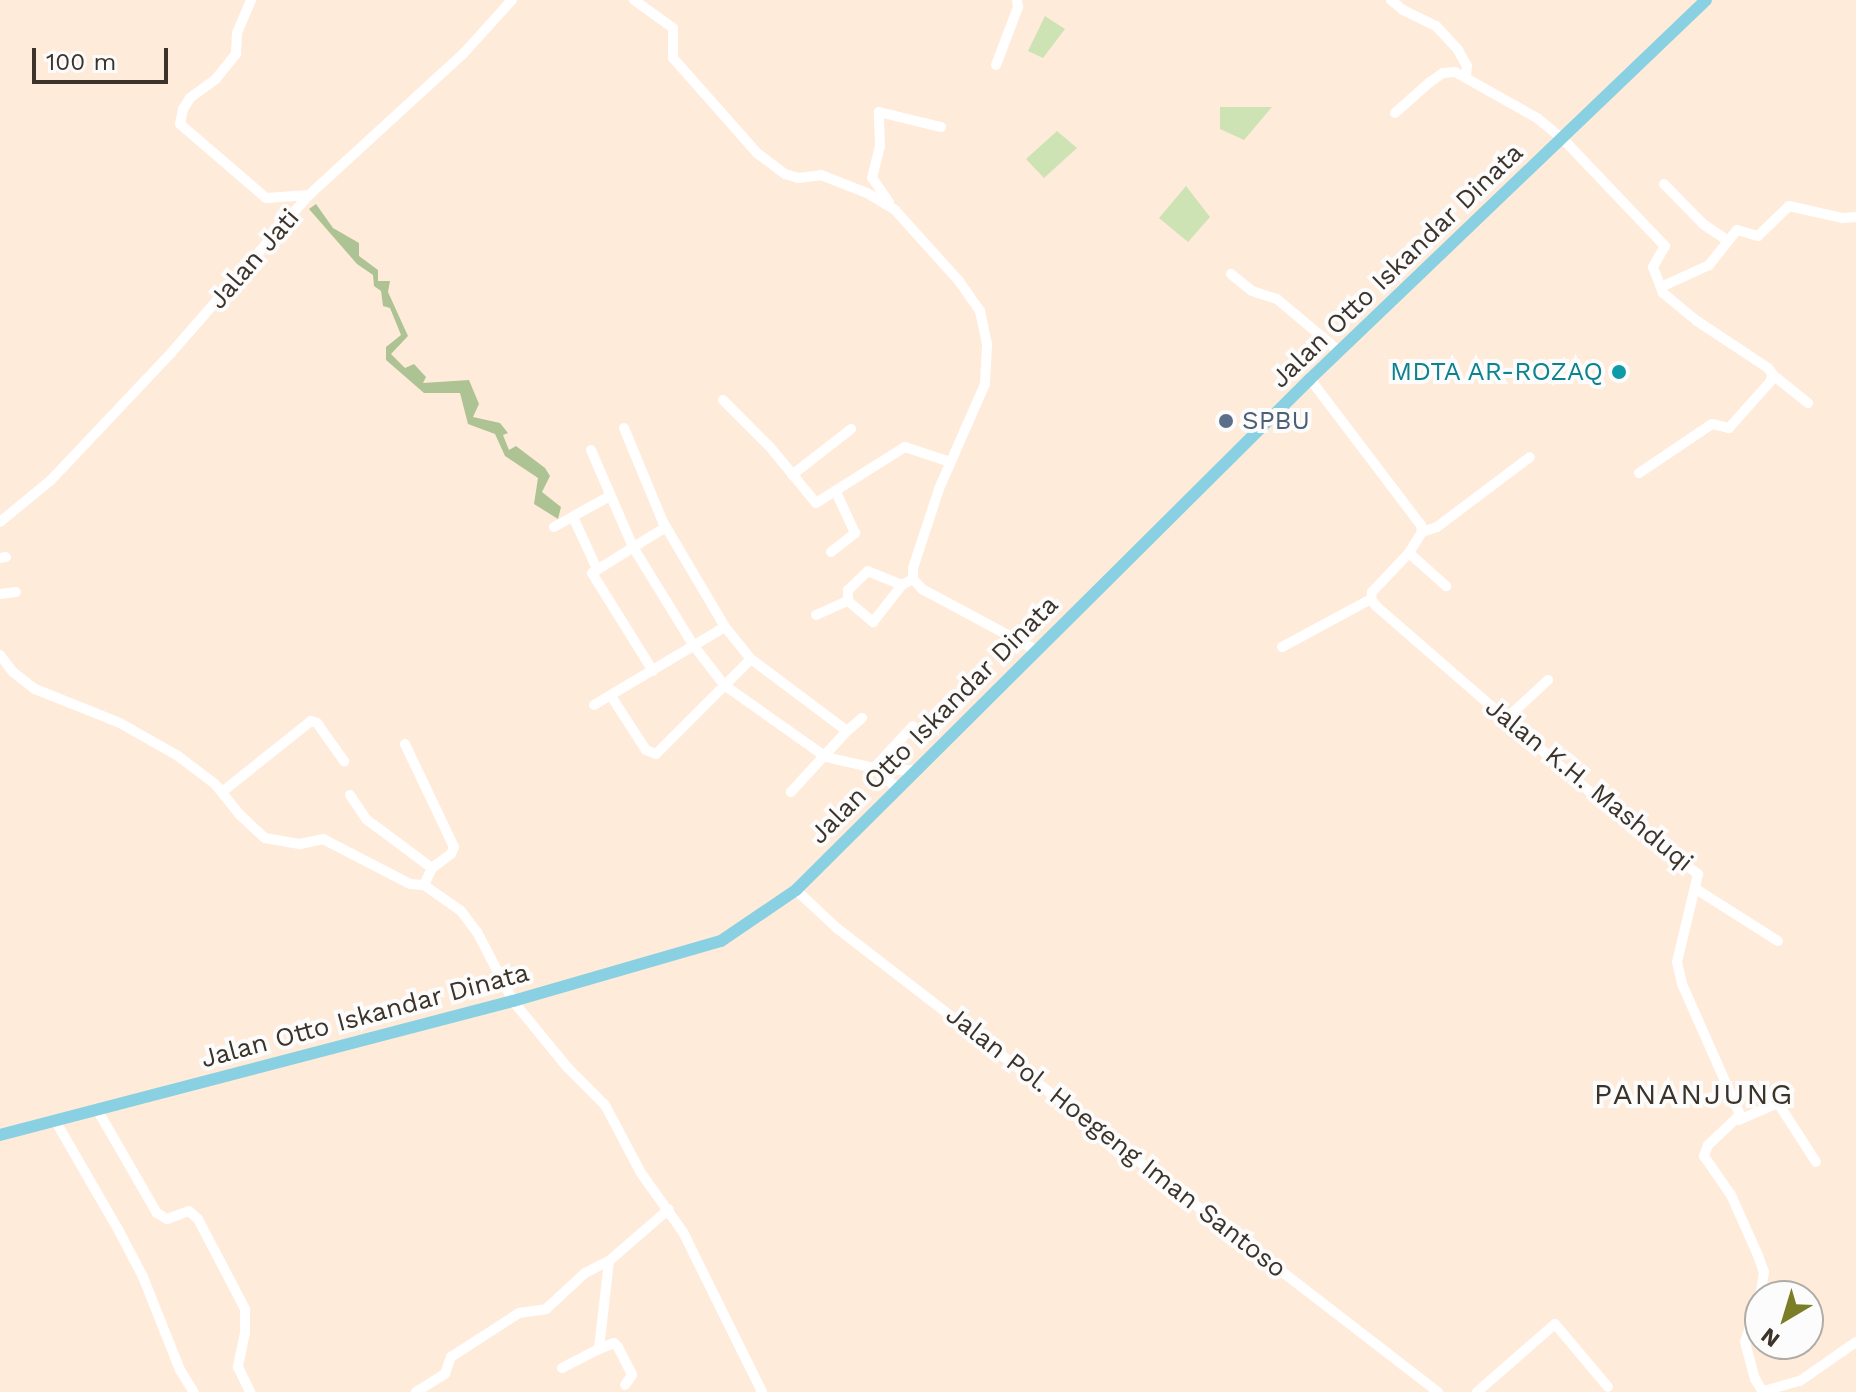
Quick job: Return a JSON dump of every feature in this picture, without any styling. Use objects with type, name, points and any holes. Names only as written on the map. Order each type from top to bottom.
[{"type":"main road","name":"Jalan Otto Iskandar Dinata","points":[[0,1135],[513,1001],[721,941],[796,890],[912,770],[1310,379],[1706,0]]},
{"type":"street","points":[[251,0],[237,33],[236,54],[216,79],[190,98],[183,109],[180,124],[266,198],[306,198]]},
{"type":"street","name":"Jalan Jati","points":[[0,522],[51,480],[171,353],[306,198],[463,54],[512,0]]},
{"type":"street","points":[[634,0],[673,28],[673,58],[757,153],[785,174],[798,178],[821,175],[867,193],[895,210]]},
{"type":"street","points":[[996,65],[1018,7],[1017,0]]},
{"type":"street","points":[[1391,0],[1403,10],[1436,26],[1458,50],[1467,66],[1466,76]]},
{"type":"street","points":[[1395,113],[1443,73],[1466,76],[1537,118],[1563,139],[1665,246],[1653,267],[1663,293],[1697,321],[1761,361],[1773,375],[1808,403]]},
{"type":"street","points":[[941,127],[879,112],[880,147],[872,178],[895,210],[959,281],[980,311],[988,369],[985,384],[950,462],[908,582],[873,622],[848,601],[848,590],[868,571],[908,582],[1034,649]]},
{"type":"street","points":[[1664,184],[1703,224],[1727,240]]},
{"type":"street","points":[[1661,287],[1709,265],[1738,230],[1758,236],[1790,205],[1842,218],[1856,217]]},
{"type":"street","points":[[1231,274],[1252,291],[1277,299],[1339,351]]},
{"type":"street","points":[[1639,473],[1712,424],[1729,428],[1766,388],[1773,375]]},
{"type":"street","points":[[1310,379],[1418,517],[1422,532]]},
{"type":"street","points":[[723,400],[816,503],[905,447],[950,462]]},
{"type":"street","points":[[624,428],[666,527],[725,627],[751,659],[847,731]]},
{"type":"street","points":[[792,475],[851,429]]},
{"type":"street","points":[[591,450],[633,547],[694,646],[724,685],[826,757],[875,768],[912,770]]},
{"type":"street","points":[[1282,647],[1371,599],[1372,592],[1409,553],[1422,532],[1437,527],[1530,457]]},
{"type":"street","points":[[831,552],[855,533],[836,492]]},
{"type":"street","points":[[554,527],[610,496]]},
{"type":"street","points":[[573,517],[597,569]]},
{"type":"street","points":[[653,671],[592,575],[666,527]]},
{"type":"street","points":[[1409,553],[1446,586]]},
{"type":"street","points":[[0,594],[16,592]]},
{"type":"street","name":"Jalan K.H. Mashduqi","points":[[1371,599],[1608,808],[1698,874],[1677,962],[1682,984],[1740,1110],[1739,1120]]},
{"type":"street","points":[[816,615],[848,601]]},
{"type":"street","points":[[594,705],[725,627]]},
{"type":"street","points":[[0,655],[13,672],[35,689],[143,735],[201,773],[265,838],[300,844],[323,839],[410,884],[424,885],[461,911],[482,942],[513,1001],[567,1067],[605,1105],[641,1173],[669,1209],[762,1392]]},
{"type":"street","points":[[611,696],[646,750],[656,754],[751,659]]},
{"type":"street","points":[[1507,718],[1548,680]]},
{"type":"street","points":[[791,792],[862,718]]},
{"type":"street","points":[[222,792],[311,721],[317,723],[344,761]]},
{"type":"street","points":[[875,768],[913,726]]},
{"type":"street","points":[[405,744],[454,847],[451,854],[432,868],[424,885]]},
{"type":"street","points":[[875,768],[896,787]]},
{"type":"street","points":[[350,795],[366,819],[432,868]]},
{"type":"street","points":[[1696,889],[1778,941]]},
{"type":"street","name":"Jalan Pol. Hoegeng Iman Santoso","points":[[796,890],[838,929],[1438,1392]]},
{"type":"street","points":[[1763,1280],[1764,1272],[1757,1253],[1731,1195],[1704,1156],[1708,1145],[1739,1120],[1778,1103],[1816,1162]]},
{"type":"street","points":[[98,1111],[157,1213],[167,1219],[189,1211],[198,1219],[245,1309],[245,1333],[238,1367],[250,1392]]},
{"type":"street","points":[[56,1122],[125,1242],[180,1370],[194,1392]]},
{"type":"street","points":[[416,1392],[445,1374],[451,1357],[519,1313],[546,1309],[585,1273],[609,1261],[669,1209]]},
{"type":"street","points":[[599,1349],[609,1261]]},
{"type":"street","points":[[1477,1392],[1555,1324],[1608,1387]]},
{"type":"street","points":[[1750,1360],[1755,1379],[1764,1392],[1800,1381],[1856,1342]]},
{"type":"street","points":[[562,1368],[614,1343],[632,1375],[625,1385]]},
{"type":"green space","points":[[1045,16],[1065,29],[1043,58],[1028,51]]},
{"type":"green space","points":[[1220,107],[1272,107],[1244,140],[1220,129]]},
{"type":"green space","points":[[1057,131],[1077,148],[1044,178],[1026,159]]},
{"type":"green space","points":[[1186,186],[1210,217],[1188,242],[1159,218]]},
{"type":"green space","points":[[316,204],[333,228],[359,243],[359,256],[378,270],[378,281],[390,281],[388,292],[408,336],[391,354],[405,368],[414,364],[426,377],[423,383],[469,380],[479,404],[473,417],[500,423],[508,433],[503,435],[509,450],[516,446],[545,468],[550,476],[542,492],[561,507],[558,519],[534,504],[538,478],[505,456],[495,434],[468,424],[460,393],[424,393],[386,360],[386,347],[401,335],[390,308],[383,306],[381,291],[374,286],[373,275],[357,264],[309,209]]},
{"type":"place","name":"MDTA AR-ROZAQ","points":[[1619,372]]},
{"type":"place","name":"SPBU","points":[[1226,421]]},
{"type":"district","name":"PANANJUNG","points":[[1694,1094]]}]
